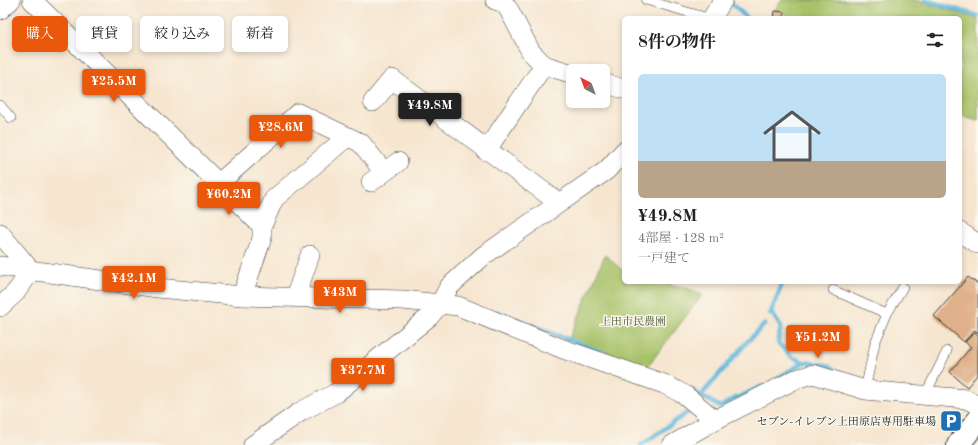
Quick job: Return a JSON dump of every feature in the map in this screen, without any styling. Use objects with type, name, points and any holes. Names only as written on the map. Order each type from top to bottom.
[{"type":"main road","points":[[958,445],[978,420]]},
{"type":"street","points":[[0,10],[11,0]]},
{"type":"street","points":[[32,0],[262,226]]},
{"type":"street","points":[[495,0],[504,3],[510,10],[531,52],[544,65],[566,72]]},
{"type":"street","points":[[713,16],[723,0]]},
{"type":"street","points":[[486,151],[544,65]]},
{"type":"street","points":[[373,102],[392,78],[486,151],[559,203]]},
{"type":"street","points":[[610,85],[622,88]]},
{"type":"street","points":[[218,184],[298,113],[361,143],[385,172]]},
{"type":"street","points":[[242,296],[262,238],[262,226],[274,200],[347,137]]},
{"type":"street","points":[[253,445],[300,412],[336,394],[429,317],[440,304],[449,287],[483,256],[607,170],[622,153]]},
{"type":"street","points":[[0,233],[31,271]]},
{"type":"street","points":[[962,233],[978,244]]},
{"type":"street","points":[[295,298],[310,255]]},
{"type":"street","points":[[0,266],[242,296],[404,300],[458,306],[563,349],[664,384],[685,395],[715,420]]},
{"type":"street","points":[[0,307],[16,292],[31,271]]},
{"type":"street","points":[[672,445],[715,420],[796,378],[813,374],[865,390],[924,397],[933,396],[966,399],[978,405]]},
{"type":"lane","points":[[646,0],[701,16]]},
{"type":"lane","points":[[0,105],[12,118]]},
{"type":"lane","points":[[865,390],[875,343],[887,314],[903,287]]},
{"type":"lane","points":[[833,290],[887,314]]},
{"type":"lane","points":[[924,397],[946,351]]},
{"type":"green space","points":[[781,0],[917,0],[978,19],[978,121],[962,117],[962,16],[771,16]]},
{"type":"green space","name":"上田市民農園","points":[[605,255],[622,270],[622,284],[671,284],[668,286],[683,287],[703,294],[647,367],[569,339]]},
{"type":"building","points":[[775,11],[784,12],[784,16],[774,16]]},
{"type":"building","points":[[968,277],[978,284],[978,333],[975,330],[964,342],[934,316]]},
{"type":"building","points":[[975,332],[978,335],[978,374],[967,387],[950,372],[971,347],[965,342]]},
{"type":"waterway","points":[[728,0],[745,16]]},
{"type":"waterway","points":[[925,0],[978,16]]},
{"type":"waterway","points":[[770,314],[782,284]]},
{"type":"waterway","points":[[497,312],[604,353]]},
{"type":"waterway","points":[[771,312],[781,327],[778,343],[792,357],[804,362]]},
{"type":"waterway","points":[[704,392],[747,342],[765,324]]},
{"type":"waterway","points":[[778,378],[804,362],[826,365],[843,375]]},
{"type":"waterway","points":[[692,390],[720,407],[763,386]]},
{"type":"waterway","points":[[641,445],[687,413]]},
{"type":"place","name":"セブン-イレブン上田原店専用駐車場","points":[[951,421]]}]
